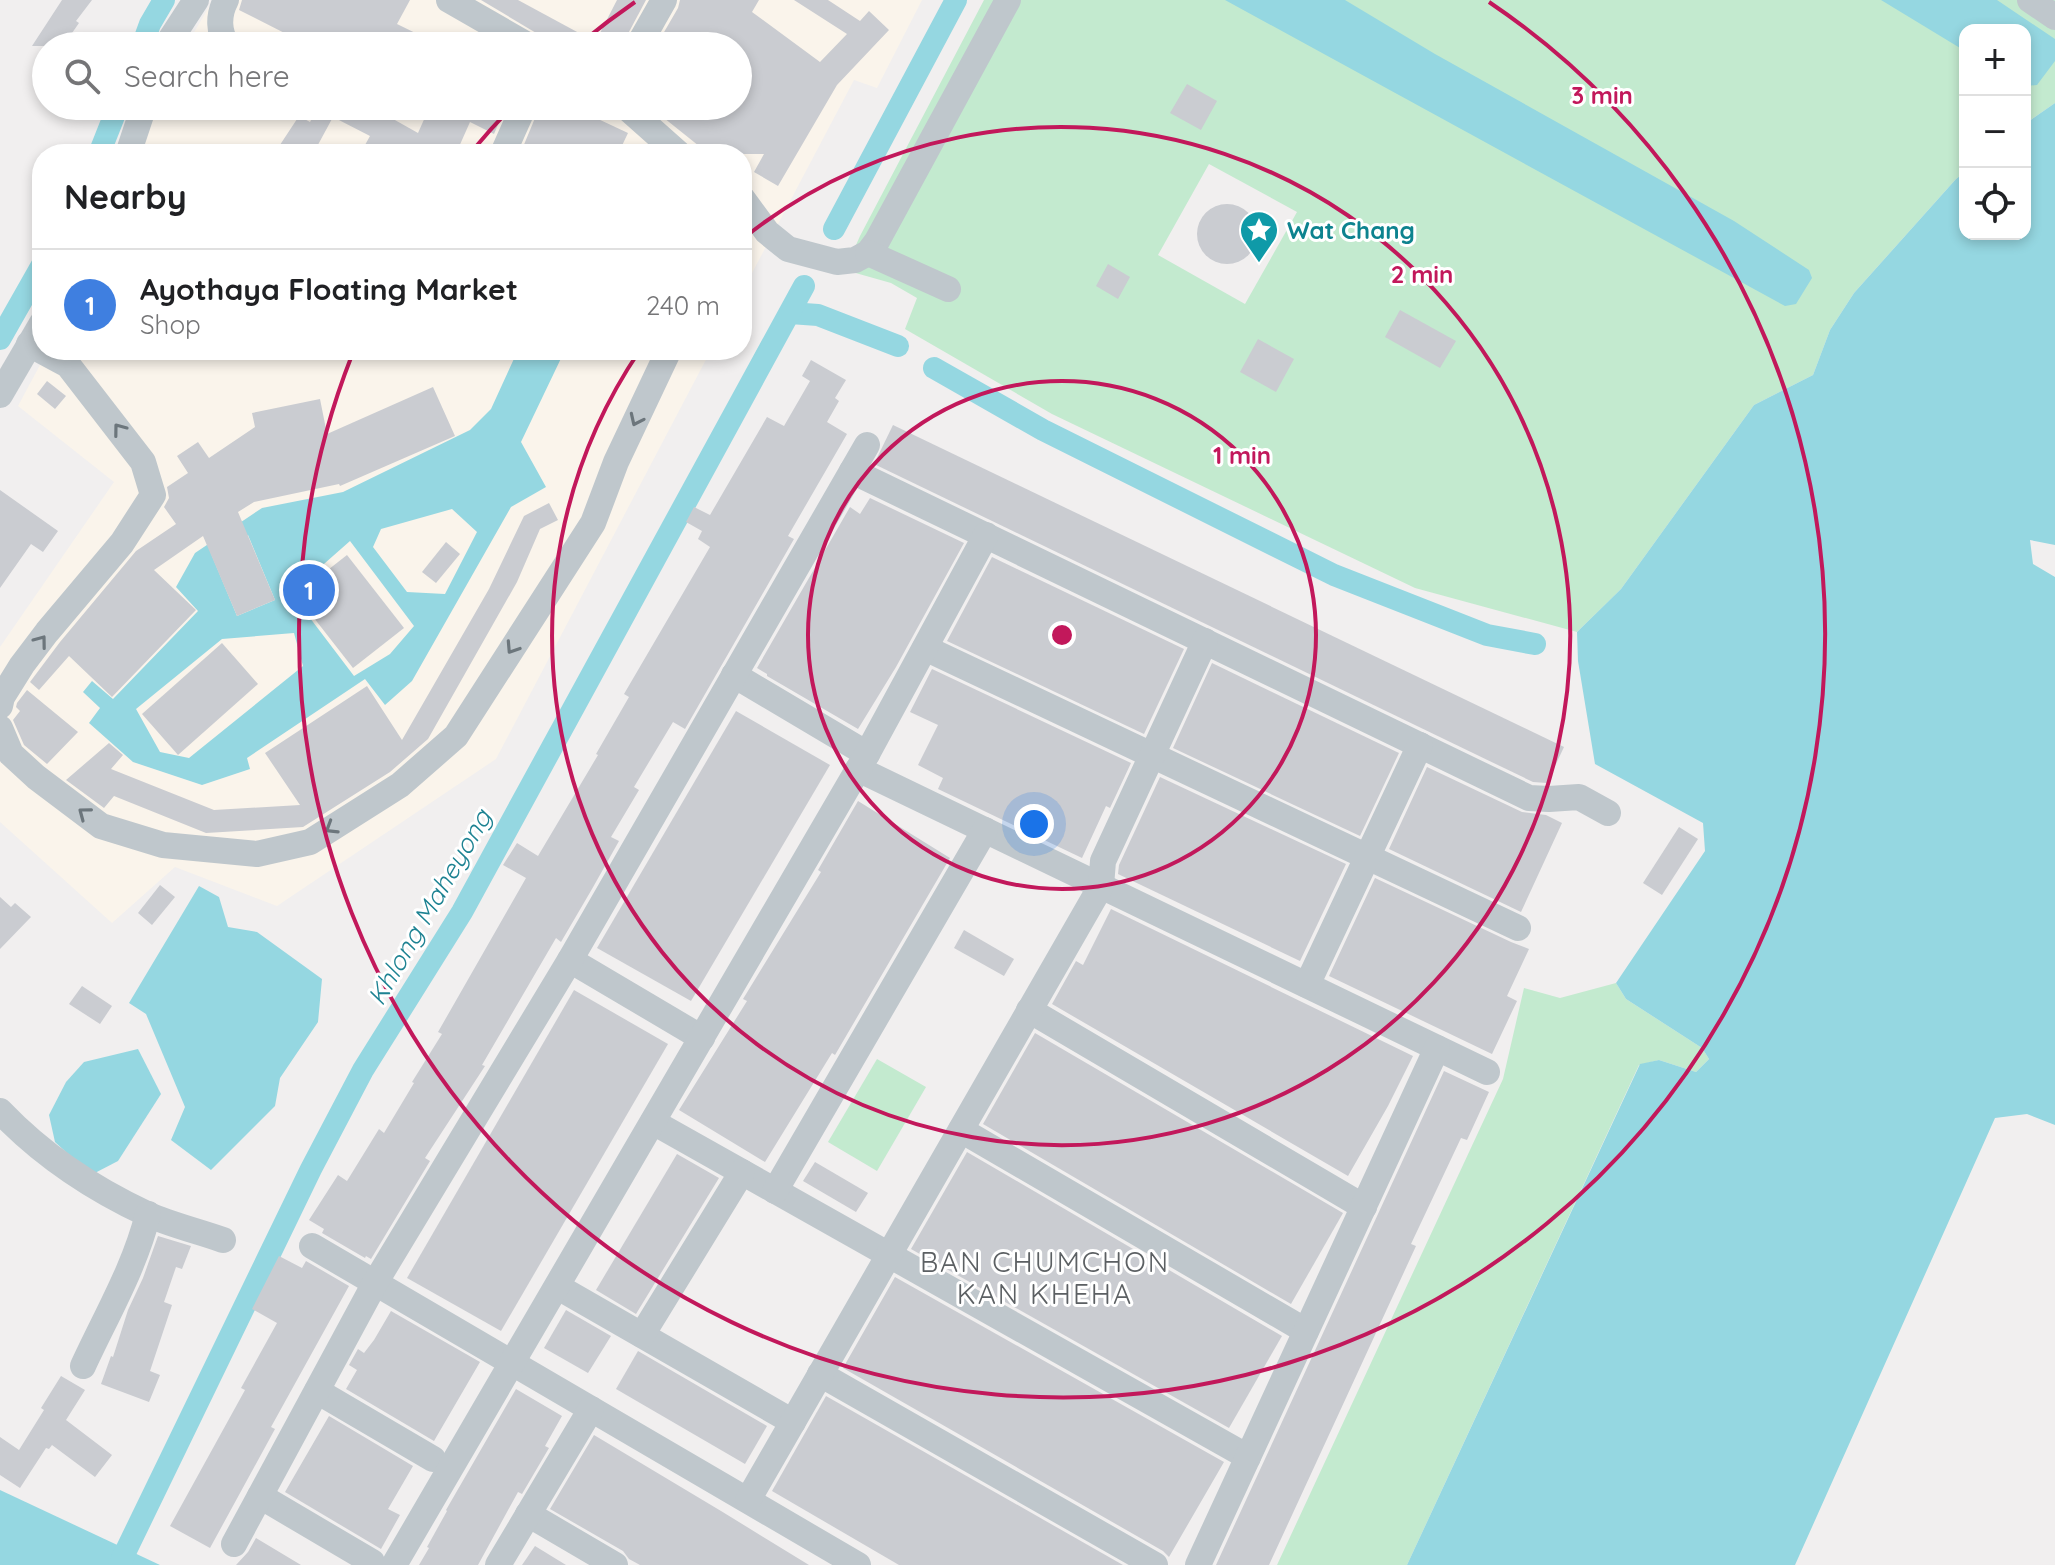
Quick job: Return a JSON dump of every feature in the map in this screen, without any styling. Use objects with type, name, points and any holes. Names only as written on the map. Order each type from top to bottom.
[{"type":"street","points":[[175,32],[196,0]]},
{"type":"street","points":[[221,32],[219,25],[226,0]]},
{"type":"street","points":[[449,0],[505,32]]},
{"type":"street","points":[[646,32],[664,0]]},
{"type":"street","points":[[752,212],[767,232],[788,249],[837,262],[855,260],[868,253],[1008,0]]},
{"type":"street","points":[[2030,0],[2055,17]]},
{"type":"street","points":[[131,144],[139,120]]},
{"type":"street","points":[[507,144],[518,120]]},
{"type":"street","points":[[641,120],[668,144]]},
{"type":"street","points":[[868,253],[948,289]]},
{"type":"street","points":[[0,395],[32,341]]},
{"type":"street","points":[[0,706],[2,697],[22,665],[122,543],[153,495],[143,462],[63,360]]},
{"type":"street","points":[[0,728],[11,754],[101,826],[163,845],[257,854],[310,842],[400,785],[456,736],[593,523],[616,462],[664,360]]},
{"type":"street","points":[[234,1544],[375,1283],[570,960],[867,445]]},
{"type":"street","points":[[852,471],[1529,798],[1579,797],[1608,813]]},
{"type":"street","points":[[260,1496],[383,1564],[513,1363],[558,1287],[863,761],[986,535]]},
{"type":"street","points":[[748,1500],[1101,886],[1103,861],[1205,641]]},
{"type":"street","points":[[925,648],[1518,928]]},
{"type":"street","points":[[734,675],[863,761],[985,830],[1487,1072]]},
{"type":"street","points":[[1307,985],[1420,745]]},
{"type":"street","points":[[775,1191],[985,830]]},
{"type":"street","points":[[570,960],[702,1038]]},
{"type":"street","points":[[1029,1010],[1364,1207]]},
{"type":"street","points":[[1198,1565],[1437,1048]]},
{"type":"street","points":[[0,1111],[39,1149],[70,1170],[148,1214],[223,1240]]},
{"type":"street","points":[[653,1122],[1248,1457]]},
{"type":"street","points":[[961,1130],[1306,1331]]},
{"type":"street","points":[[642,1335],[742,1172]]},
{"type":"street","points":[[83,1366],[131,1265],[148,1214]]},
{"type":"street","points":[[312,1246],[858,1565]]},
{"type":"street","points":[[558,1287],[793,1422]]},
{"type":"street","points":[[820,1374],[1155,1565]]},
{"type":"street","points":[[317,1391],[433,1459]]},
{"type":"street","points":[[498,1565],[591,1409]]},
{"type":"street","points":[[528,1514],[615,1565]]},
{"type":"shaded area","points":[[213,0],[922,0],[877,88],[854,80],[752,273],[752,144],[141,144],[150,120],[752,120],[752,32],[194,32]]},
{"type":"shaded area","points":[[43,360],[706,360],[496,759],[277,906],[175,867],[112,923],[0,822],[0,647],[114,482],[18,406]]},
{"type":"green space","points":[[984,0],[2055,0],[2055,103],[2031,120],[2031,24],[1959,24],[1959,177],[1854,293],[1830,330],[1813,375],[1754,405],[1621,589],[1577,632],[1415,588],[1052,414],[905,329],[917,298],[891,283],[845,270]],"holes":[[[1209,164],[1297,212],[1245,304],[1158,255]]]},
{"type":"green space","points":[[1616,983],[1626,999],[1702,1048],[1709,1059],[1696,1072],[1659,1060],[1639,1065],[1407,1565],[1277,1565],[1503,1079],[1524,988],[1560,998]]},
{"type":"green space","points":[[877,1059],[926,1087],[877,1171],[828,1142]]},
{"type":"water","points":[[1225,0],[1345,0],[1435,54],[1734,221],[1809,270],[1812,278],[1796,304],[1785,306]]},
{"type":"water","points":[[1881,0],[1997,0],[2055,39],[2055,61],[2037,85],[2031,86],[2031,24],[1959,24],[1959,47]]},
{"type":"water","points":[[2055,103],[2055,545],[2030,540],[2033,564],[2055,577],[2055,1125],[2027,1114],[1995,1118],[1795,1565],[1407,1565],[1640,1064],[1659,1060],[1696,1072],[1709,1059],[1702,1048],[1626,999],[1616,983],[1705,851],[1703,823],[1595,764],[1578,661],[1577,632],[1621,589],[1754,405],[1813,375],[1830,330],[1854,293],[1956,179],[1959,177],[1959,240],[2031,240],[2031,120]]},
{"type":"water","points":[[513,360],[560,360],[521,442],[546,487],[511,507],[412,681],[385,705],[365,679],[247,758],[250,769],[202,785],[133,762],[89,723],[100,708],[83,692],[92,681],[113,699],[198,611],[176,587],[195,553],[262,508],[343,492],[470,430],[491,409]],"holes":[[[452,509],[477,532],[445,594],[407,592],[373,547],[381,529]],[[248,535],[275,600],[237,616],[210,551]],[[350,541],[414,626],[390,654],[354,676],[291,593]],[[294,633],[303,666],[189,758],[160,752],[136,709],[222,639]]]},
{"type":"water","points":[[199,886],[219,897],[228,927],[257,932],[322,979],[318,1022],[280,1078],[275,1106],[211,1170],[171,1140],[185,1107],[146,1014],[129,1003]]},
{"type":"water","points":[[138,1049],[161,1094],[118,1161],[91,1175],[55,1142],[49,1115],[66,1082],[84,1062]]},
{"type":"water","points":[[0,1490],[160,1565],[0,1565]]},
{"type":"building","points":[[62,0],[92,0],[76,21],[79,23],[73,32],[41,32]]},
{"type":"building","points":[[242,0],[410,0],[397,24],[413,32],[282,32],[239,10]]},
{"type":"building","points":[[481,0],[518,0],[577,32],[535,32]]},
{"type":"building","points":[[617,0],[646,0],[629,32],[601,32]]},
{"type":"building","points":[[680,0],[759,0],[752,12],[820,62],[847,34],[794,0],[828,0],[860,21],[869,11],[889,30],[837,85],[778,186],[754,172],[764,154],[752,154],[752,144],[696,144],[666,120],[752,120],[752,32],[664,32]]},
{"type":"building","points":[[1187,84],[1217,101],[1201,130],[1170,113]]},
{"type":"building","points":[[296,120],[331,120],[318,144],[281,144]]},
{"type":"building","points":[[339,120],[395,120],[418,133],[424,120],[500,120],[494,134],[470,122],[460,144],[366,144],[370,136]]},
{"type":"building","points":[[534,120],[600,120],[628,133],[623,144],[524,144]]},
{"type":"building","points":[[1227,204],[1238,206],[1248,213],[1255,223],[1255,245],[1248,255],[1238,262],[1227,264],[1216,262],[1206,255],[1199,245],[1197,234],[1199,223],[1206,213],[1216,206]]},
{"type":"building","points":[[1108,264],[1130,277],[1118,299],[1096,286]]},
{"type":"building","points":[[1400,310],[1456,341],[1440,368],[1385,337]]},
{"type":"building","points":[[1258,339],[1294,359],[1276,392],[1240,372]]},
{"type":"building","points":[[811,360],[846,380],[835,398],[839,401],[827,422],[847,434],[788,536],[794,539],[685,729],[673,722],[634,787],[639,790],[611,837],[619,841],[561,942],[556,938],[482,1065],[485,1066],[425,1158],[430,1161],[371,1259],[365,1258],[322,1233],[324,1229],[309,1220],[338,1175],[347,1181],[379,1129],[384,1133],[442,1034],[438,1032],[526,878],[503,865],[517,843],[538,856],[598,755],[629,697],[624,694],[710,547],[698,539],[702,531],[686,522],[694,507],[710,515],[767,417],[784,426],[810,381],[802,376]]},
{"type":"building","points":[[47,381],[66,396],[55,409],[37,394]]},
{"type":"building","points":[[433,387],[455,436],[340,486],[254,502],[238,512],[275,600],[237,616],[203,536],[154,570],[196,610],[112,697],[69,656],[39,690],[30,682],[136,551],[176,524],[164,507],[169,498],[167,487],[188,473],[177,456],[198,442],[209,458],[255,427],[252,413],[320,399],[327,434]]},
{"type":"building","points":[[893,425],[1564,747],[1547,783],[1533,782],[874,464]]},
{"type":"building","points":[[0,490],[58,531],[43,552],[31,544],[0,588]]},
{"type":"building","points":[[870,498],[964,543],[858,729],[757,668],[850,507],[860,514]]},
{"type":"building","points":[[549,503],[558,520],[540,529],[517,582],[428,739],[390,772],[303,827],[206,833],[114,796],[104,808],[66,780],[109,743],[123,755],[111,769],[214,810],[300,805],[265,753],[367,686],[402,740],[489,589],[524,516]]},
{"type":"building","points":[[446,542],[460,554],[436,583],[422,572]]},
{"type":"building","points":[[347,555],[404,628],[353,668],[296,595]]},
{"type":"building","points":[[992,557],[1184,649],[1144,734],[947,641]]},
{"type":"building","points":[[222,643],[258,684],[178,755],[142,714]]},
{"type":"building","points":[[1212,663],[1399,753],[1360,836],[1173,748]]},
{"type":"building","points":[[932,669],[1131,763],[1110,808],[1106,806],[1082,858],[938,789],[943,778],[918,765],[938,725],[910,712]]},
{"type":"building","points":[[27,690],[78,732],[47,764],[24,745],[13,720],[20,711],[17,703]]},
{"type":"building","points":[[736,711],[830,765],[691,1001],[597,948]]},
{"type":"building","points":[[1427,767],[1522,812],[1546,815],[1562,823],[1521,912],[1389,849]]},
{"type":"building","points":[[1160,777],[1346,864],[1300,961],[1118,874],[1119,865]]},
{"type":"building","points":[[858,801],[950,858],[835,1055],[832,1053],[765,1162],[679,1110],[747,1001],[743,999],[821,872],[818,870]]},
{"type":"building","points":[[1679,827],[1698,839],[1662,895],[1643,883]]},
{"type":"building","points":[[1375,878],[1529,949],[1507,996],[1517,1001],[1492,1054],[1329,976]]},
{"type":"building","points":[[160,885],[175,897],[152,925],[138,913]]},
{"type":"building","points":[[0,897],[11,907],[15,903],[31,917],[0,949]]},
{"type":"building","points":[[1111,909],[1413,1056],[1348,1176],[1052,1004],[1076,961],[1083,965]]},
{"type":"building","points":[[964,930],[1014,959],[1004,976],[954,948]]},
{"type":"building","points":[[82,986],[112,1006],[100,1024],[69,1004]]},
{"type":"building","points":[[574,990],[668,1044],[501,1331],[407,1278]]},
{"type":"building","points":[[1035,1033],[1343,1213],[1291,1304],[983,1124]]},
{"type":"building","points":[[1444,1071],[1489,1092],[1467,1140],[1461,1138],[1411,1244],[1416,1246],[1269,1565],[1216,1565]]},
{"type":"building","points":[[967,1152],[1282,1336],[1229,1428],[911,1249]]},
{"type":"building","points":[[677,1154],[719,1178],[636,1314],[596,1290]]},
{"type":"building","points":[[815,1162],[868,1193],[856,1212],[803,1181]]},
{"type":"building","points":[[158,1236],[191,1246],[182,1269],[176,1267],[164,1302],[172,1305],[150,1371],[160,1375],[149,1402],[101,1384]]},
{"type":"building","points":[[279,1256],[302,1268],[306,1261],[349,1286],[271,1427],[275,1429],[210,1548],[170,1526],[245,1390],[241,1388],[277,1323],[252,1309]]},
{"type":"building","points":[[895,1277],[1224,1462],[1169,1557],[843,1368]]},
{"type":"building","points":[[566,1310],[611,1336],[588,1373],[544,1348]]},
{"type":"building","points":[[391,1311],[480,1362],[434,1441],[346,1389],[357,1370],[349,1365],[358,1349],[364,1353]]},
{"type":"building","points":[[638,1351],[767,1426],[745,1464],[616,1389]]},
{"type":"building","points":[[61,1376],[85,1390],[66,1420],[112,1455],[95,1477],[52,1445],[46,1448],[20,1488],[0,1475],[0,1437],[19,1450]]},
{"type":"building","points":[[516,1389],[562,1416],[545,1446],[549,1448],[522,1494],[518,1492],[478,1565],[419,1565],[446,1510]]},
{"type":"building","points":[[826,1396],[1123,1565],[899,1565],[772,1491]]},
{"type":"building","points":[[329,1416],[413,1466],[388,1509],[400,1515],[381,1549],[285,1492]]},
{"type":"building","points":[[594,1435],[809,1565],[640,1565],[629,1559],[623,1551],[550,1509]]},
{"type":"building","points":[[256,1538],[301,1565],[236,1565]]},
{"type":"building","points":[[535,1546],[566,1565],[522,1565]]},
{"type":"waterway","points":[[147,32],[164,0]]},
{"type":"waterway","name":"Khlong Maheyong","points":[[834,229],[956,0]]},
{"type":"waterway","points":[[103,144],[112,120]]},
{"type":"waterway","points":[[0,339],[32,283]]},
{"type":"waterway","name":"Khlong Maheyong","points":[[119,1565],[311,1169],[363,1070],[462,912],[804,286]]},
{"type":"waterway","points":[[790,313],[818,315],[898,346]]},
{"type":"waterway","points":[[934,368],[1043,430],[1334,575],[1487,635],[1535,644]]},
{"type":"place","name":"Wat Chang","points":[[1259,264]]},
{"type":"place","name":"Ayothaya Floating Market","points":[[309,590]]},
{"type":"district","name":"BAN CHUMCHON KAN KHEHA","points":[[1045,1277]]}]
